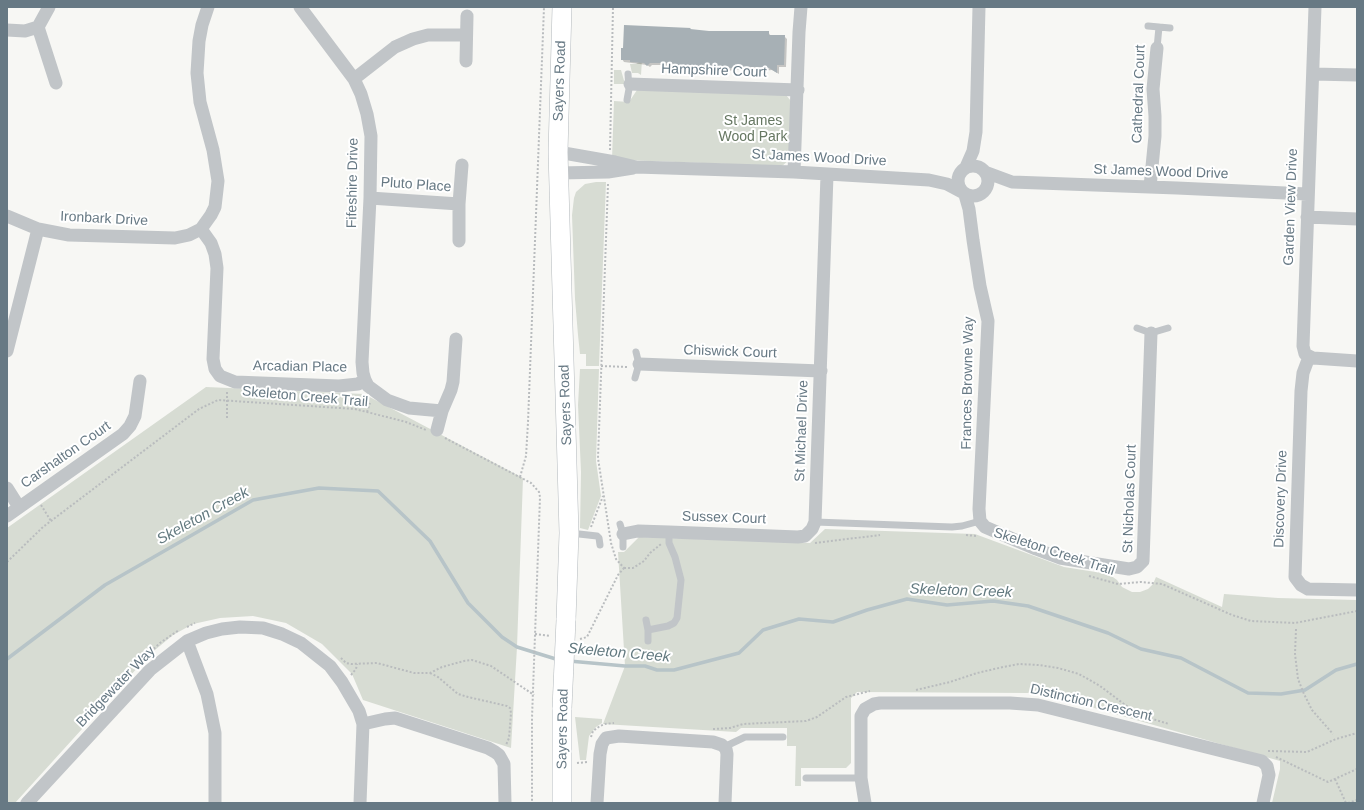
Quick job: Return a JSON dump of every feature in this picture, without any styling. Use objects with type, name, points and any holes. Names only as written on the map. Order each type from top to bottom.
[{"type":"main road","name":"Sayers Road","points":[[562,7],[558,152],[569,533],[562,708],[562,803]]},
{"type":"street","points":[[7,30],[25,31],[38,27],[49,7]]},
{"type":"street","points":[[208,7],[202,25],[197,58],[198,88],[200,102],[213,150],[218,181],[215,207],[201,229],[211,243],[215,254],[217,268],[213,359],[215,369],[223,378]]},
{"type":"street","name":"Fifeshire Drive","points":[[300,7],[354,79],[361,94],[367,114],[371,136],[370,198],[362,362],[365,380]]},
{"type":"street","points":[[794,172],[801,7]]},
{"type":"street","points":[[976,132],[984,170],[988,180],[987,188],[983,193],[973,197],[964,194],[957,181],[958,176],[973,151],[976,132],[979,7]]},
{"type":"street","name":"Garden View Drive","points":[[1309,357],[1304,353],[1302,339],[1315,7]]},
{"type":"street","points":[[466,61],[467,16]]},
{"type":"street","points":[[38,27],[56,83]]},
{"type":"street","points":[[354,79],[395,48],[414,39],[428,35],[466,35]]},
{"type":"street","name":"Cathedral Court","points":[[1150,187],[1155,136],[1153,89],[1157,48]]},
{"type":"street","points":[[1313,74],[1357,75]]},
{"type":"street","name":"Hampshire Court","points":[[629,79],[798,90]]},
{"type":"street","name":"St James Wood Drive","points":[[558,152],[609,166]]},
{"type":"street","name":"Pluto Place","points":[[459,241],[459,204],[462,165]]},
{"type":"street","name":"St James Wood Drive","points":[[559,173],[609,166],[794,172],[929,180],[947,184],[964,194]]},
{"type":"street","points":[[964,168],[974,166],[984,170]]},
{"type":"street","name":"St James Wood Drive","points":[[929,180],[946,177],[964,168]]},
{"type":"street","name":"St James Wood Drive","points":[[984,170],[1012,182],[1307,194]]},
{"type":"street","name":"St Michael Drive","points":[[815,522],[827,175]]},
{"type":"street","name":"St James Wood Drive","points":[[983,193],[1012,182]]},
{"type":"street","name":"Frances Browne Way","points":[[980,521],[979,509],[988,321],[972,240],[972,224],[974,209],[983,193]]},
{"type":"street","name":"Frances Browne Way","points":[[964,194],[972,224]]},
{"type":"street","name":"Pluto Place","points":[[370,198],[459,204]]},
{"type":"street","name":"Ironbark Drive","points":[[7,216],[38,229],[69,235],[175,238],[189,235],[201,229]]},
{"type":"street","points":[[1307,217],[1357,219]]},
{"type":"street","points":[[7,351],[38,229]]},
{"type":"street","name":"St Nicholas Court","points":[[980,521],[985,527],[1060,558],[1129,569],[1137,567],[1144,561],[1151,333]]},
{"type":"street","points":[[437,433],[442,411],[453,382],[456,339]]},
{"type":"street","points":[[1309,357],[1317,359],[1357,361]]},
{"type":"street","name":"Discovery Drive","points":[[1309,357],[1302,380],[1295,576],[1301,585],[1308,589],[1357,590]]},
{"type":"street","name":"Chiswick Court","points":[[638,361],[821,371]]},
{"type":"street","name":"Arcadian Place","points":[[223,378],[236,382],[339,386],[358,384],[365,380],[368,386],[387,400],[409,408],[442,411]]},
{"type":"street","name":"Carshalton Court","points":[[7,516],[123,434],[130,426],[135,416],[140,381]]},
{"type":"street","name":"Carshalton Court","points":[[7,488],[19,507]]},
{"type":"street","name":"Sussex Court","points":[[622,535],[638,531],[798,537],[805,536],[810,532],[815,522]]},
{"type":"street","name":"Bridgewater Way","points":[[27,803],[150,670],[187,641],[206,633],[240,627],[263,628],[282,634],[301,643],[330,666],[342,682],[363,724],[360,803]]},
{"type":"street","points":[[187,641],[206,694],[215,733],[215,803]]},
{"type":"street","name":"Distinction Crescent","points":[[861,778],[861,716],[865,709],[874,704],[1010,703],[1050,708],[1262,761],[1267,766],[1269,775],[1263,803]]},
{"type":"street","points":[[363,724],[395,718],[488,748],[499,755],[504,764],[505,803]]},
{"type":"street","points":[[597,803],[601,749],[606,738],[619,736],[713,742],[724,747],[726,749],[727,757],[725,803]]},
{"type":"street","points":[[861,778],[865,803]]},
{"type":"lane","name":"Cathedral Court","points":[[1148,26],[1170,28]]},
{"type":"lane","name":"Cathedral Court","points":[[1157,48],[1159,27]]},
{"type":"lane","name":"Hampshire Court","points":[[626,100],[629,79]]},
{"type":"lane","points":[[1137,328],[1151,333],[1168,328]]},
{"type":"lane","points":[[635,378],[638,361]]},
{"type":"lane","points":[[815,522],[952,527],[980,521]]},
{"type":"lane","points":[[648,630],[668,626],[674,623],[676,618],[681,580],[675,557],[669,543],[669,532]]},
{"type":"lane","points":[[569,533],[597,536],[599,538],[600,545]]},
{"type":"lane","points":[[646,620],[648,640]]},
{"type":"lane","points":[[724,747],[745,738],[783,737]]},
{"type":"lane","points":[[806,778],[861,778]]},
{"type":"path","points":[[520,478],[526,456],[528,422],[544,7]]},
{"type":"path","points":[[576,638],[587,637],[618,575],[624,568],[616,559],[611,543],[598,458],[609,166],[613,7]]},
{"type":"path","points":[[602,366],[638,361]]},
{"type":"path","points":[[223,378],[227,401],[227,418]]},
{"type":"path","name":"Skeleton Creek Trail","points":[[7,562],[51,521],[199,409],[218,400],[355,410],[406,422],[437,433],[531,483],[539,492],[533,682],[534,695],[532,718],[532,803]]},
{"type":"path","points":[[35,497],[51,521]]},
{"type":"path","name":"Skeleton Creek Trail","points":[[976,536],[982,538]]},
{"type":"path","name":"Skeleton Creek Trail","points":[[1085,575],[1118,584],[1141,582],[1162,584],[1232,615],[1252,621],[1295,623],[1357,611]]},
{"type":"path","points":[[142,661],[160,643],[176,632],[198,622]]},
{"type":"path","points":[[1296,629],[1295,654],[1298,679],[1312,710],[1333,734]]},
{"type":"path","points":[[535,634],[556,636]]},
{"type":"path","points":[[338,656],[346,663],[351,664],[377,663],[414,673],[430,673],[438,677],[458,694],[507,706],[510,708],[511,713],[509,738],[508,743],[499,755]]},
{"type":"path","points":[[430,673],[442,667],[472,660],[491,666],[534,695]]},
{"type":"path","points":[[1267,753],[1325,781],[1332,781],[1357,769]]},
{"type":"path","points":[[1335,779],[1347,803],[1357,800]]},
{"type":"green space","points":[[642,60],[641,75],[638,73],[632,73],[630,64],[636,64]]},
{"type":"green space","points":[[614,70],[621,70],[625,84],[614,84]]},
{"type":"green space","name":"St James Wood Park","points":[[637,90],[786,95],[791,101],[789,160],[782,166],[612,159],[614,101],[629,102]]},
{"type":"green space","points":[[606,182],[599,366],[586,366],[586,354],[580,354],[578,335],[572,215],[576,192],[585,184]]},
{"type":"green space","points":[[580,369],[599,369],[596,461],[601,496],[588,530],[580,528],[581,472],[578,405]]},
{"type":"green space","points":[[206,387],[364,394],[523,478],[517,647],[511,748],[363,700],[352,674],[322,644],[286,623],[253,616],[220,618],[193,624],[173,635],[149,655],[15,803],[7,803],[7,528]]},
{"type":"green space","points":[[825,529],[975,534],[1064,567],[1110,575],[1117,580],[1122,587],[1132,592],[1140,592],[1148,589],[1153,584],[1156,577],[1222,607],[1224,594],[1278,598],[1357,600],[1357,803],[1272,803],[1280,769],[1280,761],[1066,700],[1028,693],[857,692],[851,698],[851,763],[846,768],[801,768],[801,786],[795,786],[796,746],[787,746],[787,728],[741,728],[736,732],[603,724],[625,666],[618,552],[624,552],[639,537],[810,543]]},
{"type":"green space","points":[[575,717],[602,719],[602,723],[596,727],[589,736],[586,760],[580,760]]},
{"type":"building","points":[[624,25],[691,28],[690,29],[709,31],[769,31],[769,35],[785,35],[784,65],[777,65],[777,73],[769,68],[756,69],[755,67],[744,67],[741,70],[739,67],[724,69],[713,67],[710,70],[707,67],[697,67],[695,70],[692,66],[678,66],[676,64],[666,63],[663,67],[661,63],[650,63],[647,66],[644,63],[621,60]]},
{"type":"waterway","name":"Skeleton Creek","points":[[7,659],[105,585],[253,500],[319,488],[378,491],[430,541],[468,603],[502,637],[517,647],[559,660]]},
{"type":"waterway","name":"Skeleton Creek","points":[[569,661],[625,666],[645,666],[657,670],[674,670],[739,653],[763,630],[799,619],[833,622],[867,610],[907,599],[947,605],[993,601],[1028,606],[1108,633],[1141,649],[1181,658],[1248,693],[1281,694],[1305,690],[1336,670],[1357,664]]}]
